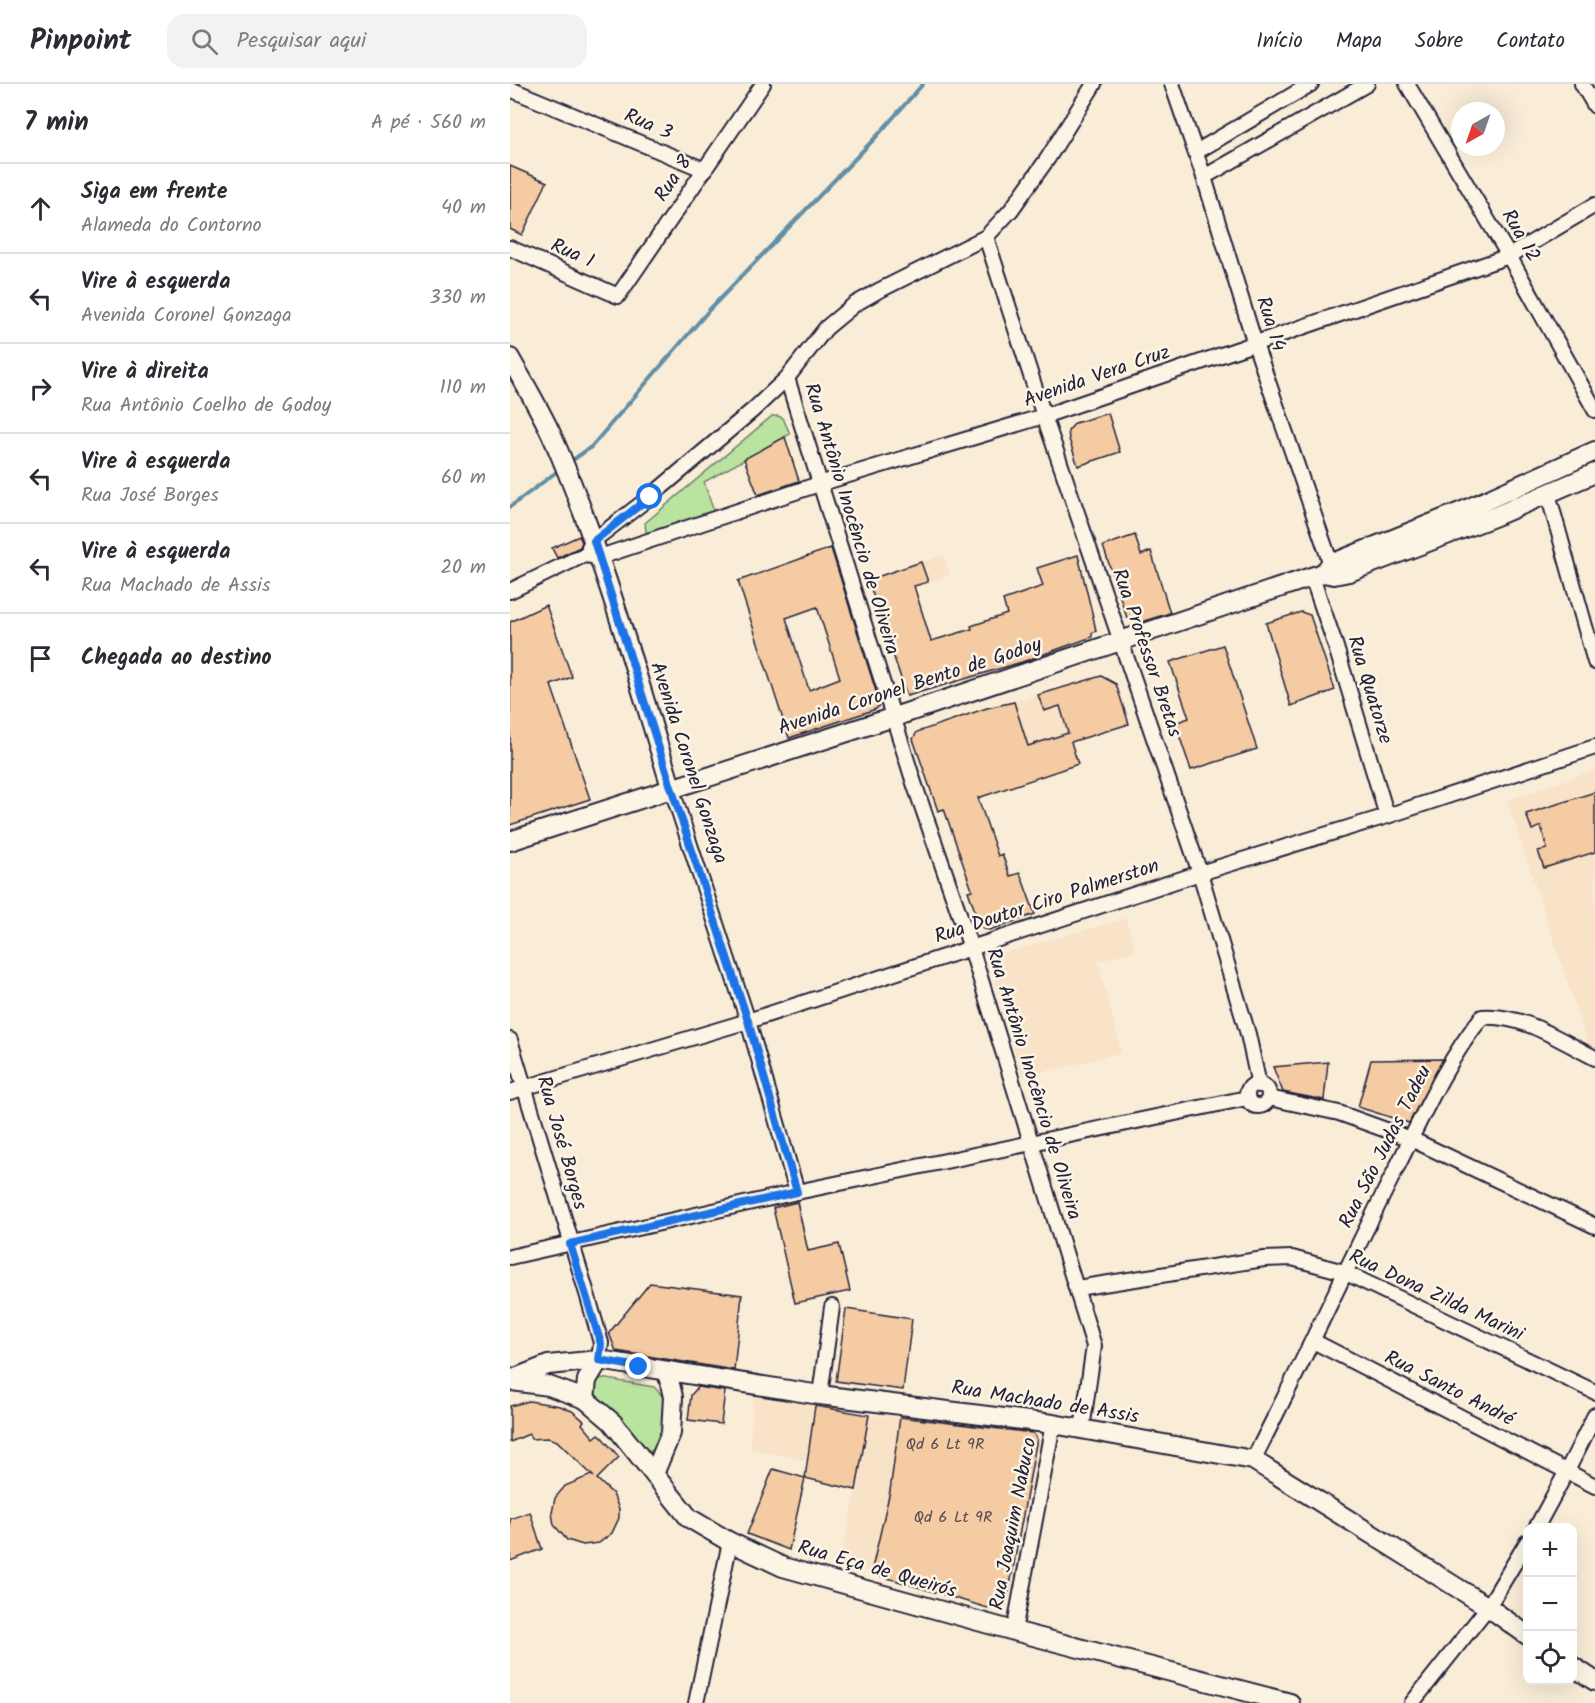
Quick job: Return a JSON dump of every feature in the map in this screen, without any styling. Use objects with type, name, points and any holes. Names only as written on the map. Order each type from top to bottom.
[{"type":"main road","name":"Avenida Coronel Gonzaga","points":[[510,358],[553,438],[671,787]]},
{"type":"main road","name":"Avenida Coronel Bento de Godoy","points":[[510,841],[671,787],[894,717],[1325,572],[1595,451]]},
{"type":"main road","name":"Avenida Coronel Bento de Godoy","points":[[1325,572],[1349,572],[1548,494],[1595,472]]},
{"type":"main road","name":"Rua Machado de Assis","points":[[510,1380],[548,1365],[599,1360],[820,1395],[1053,1424],[1253,1460],[1488,1607],[1523,1632]]},
{"type":"main road","points":[[585,1399],[587,1380],[599,1360]]},
{"type":"main road","points":[[654,1474],[671,1433],[673,1398],[667,1371]]},
{"type":"main road","name":"Rua Eça de Queirós","points":[[510,1380],[549,1386],[585,1399],[612,1422],[689,1518],[730,1542],[783,1567],[1014,1631],[1290,1703]]},
{"type":"main road","points":[[1577,1669],[1595,1682]]},
{"type":"street","name":"Rua 8","points":[[618,296],[763,84]]},
{"type":"street","points":[[510,591],[592,551],[753,410],[787,378],[826,328],[855,304],[986,237],[1011,210],[1048,158],[1094,84]]},
{"type":"street","name":"Rua 14","points":[[1172,84],[1204,177],[1325,572]]},
{"type":"street","points":[[1196,152],[1311,84]]},
{"type":"street","points":[[1204,177],[1367,84]]},
{"type":"street","name":"Rua 12","points":[[1407,84],[1509,256],[1595,410]]},
{"type":"street","points":[[1582,84],[1595,106]]},
{"type":"street","name":"Rua 3","points":[[510,89],[705,170]]},
{"type":"street","name":"Avenida Vera Cruz","points":[[592,551],[1044,416],[1255,344],[1509,256],[1595,205]]},
{"type":"street","name":"Rua Professor Bretas","points":[[986,237],[1044,416],[1200,873],[1248,1034],[1259,1085]]},
{"type":"street","name":"Rua 1","points":[[510,248],[618,296]]},
{"type":"street","name":"Rua Antônio Inocêncio de Oliveira","points":[[787,378],[914,783],[971,948],[1094,1346],[1082,1429]]},
{"type":"street","points":[[1548,494],[1595,662]]},
{"type":"street","name":"Rua Quatorze","points":[[1325,572],[1335,644],[1388,816]]},
{"type":"street","name":"Rua Doutor Ciro Palmerston","points":[[510,1092],[748,1021],[1200,873],[1388,816],[1595,747]]},
{"type":"street","name":"Avenida Coronel Gonzaga","points":[[671,787],[748,1021],[797,1192]]},
{"type":"street","name":"Rua São Judas Tadeu","points":[[1253,1460],[1411,1139],[1467,1036],[1482,1017],[1500,1016],[1528,1024],[1595,1058]]},
{"type":"street","name":"Rua José Borges","points":[[510,1040],[601,1344],[599,1360]]},
{"type":"street","points":[[1247,1098],[1249,1089],[1253,1085],[1259,1085],[1266,1088],[1269,1098]]},
{"type":"street","points":[[1247,1098],[1258,1107],[1269,1098]]},
{"type":"street","points":[[510,1257],[797,1192],[1247,1098]]},
{"type":"street","points":[[1269,1098],[1339,1113],[1411,1139],[1595,1227]]},
{"type":"street","name":"Rua Dona Zilda Marini","points":[[1077,1288],[1264,1259],[1292,1258],[1344,1272],[1595,1392]]},
{"type":"street","points":[[820,1395],[832,1307]]},
{"type":"street","name":"Rua Santo André","points":[[1313,1341],[1595,1486]]},
{"type":"street","points":[[1538,1523],[1595,1415]]},
{"type":"street","name":"Rua Joaquim Nabuco","points":[[1014,1631],[1053,1424]]},
{"type":"street","points":[[696,1703],[730,1542]]},
{"type":"street","points":[[1412,1703],[1488,1607],[1523,1549]]},
{"type":"shaded area","points":[[944,555],[950,575],[874,599],[868,580]]},
{"type":"shaded area","points":[[1055,690],[1078,764],[1038,777],[1014,702]]},
{"type":"shaded area","points":[[1595,770],[1595,1046],[1588,1046],[1507,800]]},
{"type":"shaded area","points":[[1126,918],[1135,951],[1098,961],[1122,1053],[1022,1077],[989,957]]},
{"type":"shaded area","points":[[753,1391],[815,1404],[808,1461],[750,1449]]},
{"type":"shaded area","points":[[869,1415],[900,1417],[890,1491],[871,1573],[839,1564],[856,1490]]},
{"type":"green space","points":[[772,416],[783,418],[790,434],[704,482],[714,512],[650,534],[646,532],[645,523]]},
{"type":"green space","points":[[601,1378],[654,1387],[661,1394],[667,1408],[667,1416],[658,1448],[651,1451],[644,1449],[597,1399],[594,1387]]},
{"type":"building","points":[[510,166],[547,182],[522,235],[510,229]]},
{"type":"building","points":[[1108,413],[1120,452],[1078,466],[1068,431],[1075,423]]},
{"type":"building","points":[[785,437],[799,481],[758,495],[744,459]]},
{"type":"building","points":[[1135,535],[1141,555],[1151,551],[1170,613],[1138,623],[1127,618],[1103,546]]},
{"type":"building","points":[[579,536],[582,542],[580,547],[557,558],[552,548]]},
{"type":"building","points":[[831,548],[880,704],[876,709],[789,738],[738,581]],"holes":[[[817,607],[840,678],[809,690],[786,618]]]},
{"type":"building","points":[[1078,555],[1096,631],[1092,633],[1092,637],[1022,662],[907,696],[868,580],[921,562],[928,582],[914,586],[931,641],[972,629],[971,626],[1007,614],[1003,600],[1043,586],[1037,568]]},
{"type":"building","points":[[546,605],[572,677],[551,685],[590,799],[510,825],[510,622]]},
{"type":"building","points":[[1301,612],[1310,615],[1335,690],[1291,706],[1266,623]]},
{"type":"building","points":[[1223,645],[1257,749],[1191,770],[1175,723],[1189,718],[1170,662]]},
{"type":"building","points":[[1101,676],[1116,684],[1129,724],[1071,742],[1078,764],[978,798],[998,856],[1002,854],[1010,876],[1020,873],[1035,914],[990,930],[984,929],[980,925],[968,891],[972,890],[944,809],[938,811],[913,739],[917,732],[987,708],[1014,702],[1028,746],[1068,733],[1060,706],[1044,711],[1038,695]]},
{"type":"building","points":[[1595,792],[1595,852],[1544,868],[1538,851],[1547,849],[1541,826],[1532,830],[1526,814]]},
{"type":"building","points":[[1443,1059],[1409,1123],[1358,1107],[1371,1060]]},
{"type":"building","points":[[1328,1062],[1324,1100],[1283,1092],[1273,1067]]},
{"type":"building","points":[[797,1202],[808,1251],[839,1244],[850,1291],[795,1303],[773,1208]]},
{"type":"building","points":[[650,1283],[742,1295],[734,1370],[616,1351],[609,1333]]},
{"type":"building","points":[[846,1309],[912,1319],[903,1390],[836,1381]]},
{"type":"building","points":[[698,1387],[725,1391],[721,1424],[688,1420],[691,1395]]},
{"type":"building","points":[[529,1401],[560,1406],[572,1411],[584,1421],[582,1424],[594,1438],[599,1434],[619,1457],[597,1479],[613,1494],[619,1509],[619,1518],[612,1533],[599,1543],[583,1545],[567,1540],[554,1525],[552,1513],[555,1498],[565,1486],[591,1475],[594,1477],[557,1441],[548,1438],[531,1439],[529,1434],[510,1442],[510,1406]]},
{"type":"building","points":[[815,1406],[869,1415],[856,1490],[805,1478]]},
{"type":"building","points":[[900,1417],[1033,1433],[1037,1439],[1008,1596],[991,1609],[871,1573],[890,1491]]},
{"type":"building","points":[[773,1469],[805,1478],[789,1550],[747,1534]]},
{"type":"building","points":[[530,1512],[542,1549],[510,1561],[510,1519]]},
{"type":"waterway","points":[[570,462],[591,447],[710,309],[876,137],[923,84]]},
{"type":"waterway","points":[[510,507],[559,470]]},
{"type":"route","points":[[639,1367],[599,1360],[601,1344],[570,1244],[797,1192],[748,1021],[671,787],[594,541],[650,497]]}]
